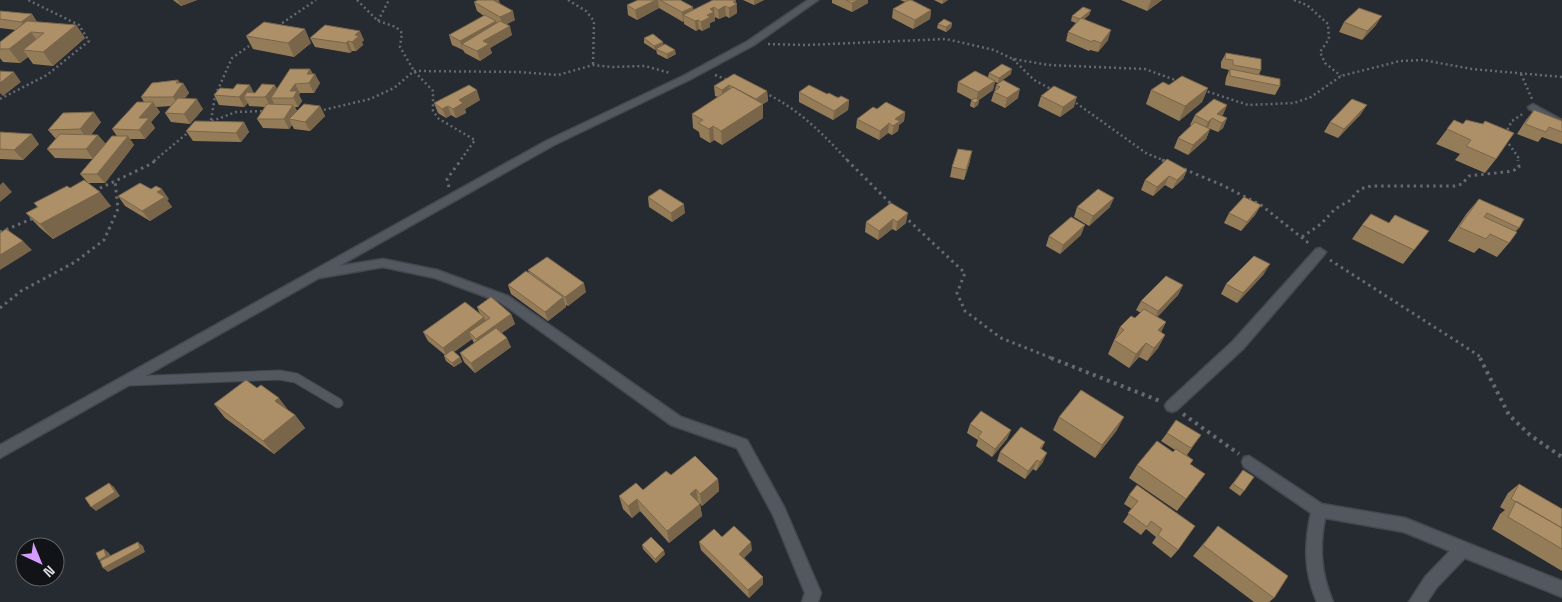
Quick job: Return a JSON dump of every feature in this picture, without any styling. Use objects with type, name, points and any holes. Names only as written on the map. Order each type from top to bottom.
[{"type":"street","points":[[0,452],[550,144],[686,78],[751,43],[814,0]]},
{"type":"street","points":[[1533,108],[1562,124]]},
{"type":"street","points":[[1172,406],[1238,345],[1320,252]]},
{"type":"street","points":[[312,276],[384,263],[438,274],[504,299],[676,421],[742,444],[779,512],[812,593],[810,602]]},
{"type":"street","points":[[1250,462],[1320,510],[1405,525],[1539,582],[1562,589]]},
{"type":"street","points":[[1320,510],[1312,544],[1317,585],[1325,602]]},
{"type":"street","points":[[1417,602],[1431,582],[1463,549]]},
{"type":"lane","points":[[126,381],[279,375],[296,378],[338,403]]},
{"type":"path","points":[[0,99],[47,75],[89,41],[79,25],[28,0]]},
{"type":"path","points":[[278,26],[316,0]]},
{"type":"path","points":[[357,0],[378,21],[396,26],[402,33],[400,47],[414,71],[433,91],[433,111],[439,119],[475,140],[447,179],[451,198]]},
{"type":"path","points":[[378,21],[390,0]]},
{"type":"path","points":[[568,0],[586,11],[594,21],[593,65]]},
{"type":"path","points":[[1294,0],[1307,6],[1328,24],[1329,39],[1320,52],[1325,63],[1341,76]]},
{"type":"path","points":[[751,43],[806,44],[946,39],[994,50],[1013,59],[1049,65],[1145,69],[1185,83]]},
{"type":"path","points":[[211,121],[215,96],[232,58],[255,42]]},
{"type":"path","points":[[1013,59],[1034,80],[1056,92]]},
{"type":"path","points":[[1201,89],[1248,105],[1294,103],[1311,96],[1341,76],[1400,61],[1423,60],[1521,74],[1562,76]]},
{"type":"path","points":[[317,111],[350,107],[373,99],[403,82],[414,71],[558,74],[593,65],[645,66],[686,78]]},
{"type":"path","points":[[701,69],[737,83]]},
{"type":"path","points":[[1302,237],[1321,224],[1335,209],[1360,190],[1372,186],[1455,186],[1462,184],[1469,176],[1513,171],[1518,166],[1518,157],[1504,136],[1512,122],[1533,108],[1531,94],[1521,74]]},
{"type":"path","points":[[764,93],[773,96],[814,124],[862,176],[896,208]]},
{"type":"path","points":[[1071,100],[1146,153],[1171,164]]},
{"type":"path","points":[[204,124],[236,112],[273,111]]},
{"type":"path","points":[[89,193],[151,164],[180,138],[197,128]]},
{"type":"path","points":[[1180,167],[1222,185],[1261,205],[1333,263],[1478,355],[1484,363],[1504,407],[1514,420],[1527,432],[1562,457]]},
{"type":"path","points":[[0,308],[21,291],[75,262],[104,240],[118,209],[115,182]]},
{"type":"path","points":[[903,215],[965,273],[957,293],[964,311],[1002,338],[1172,406],[1205,432],[1250,462]]},
{"type":"path","points":[[0,232],[36,217]]},
{"type":"building","points":[[478,0],[493,0],[513,11],[500,17],[474,2]]},
{"type":"building","points":[[638,0],[656,0],[635,10],[627,5]]},
{"type":"building","points":[[660,0],[680,0],[693,7],[682,12]]},
{"type":"building","points":[[713,0],[734,0],[736,1],[733,2],[737,4],[729,8],[725,6],[718,10],[714,7],[710,9],[714,12],[707,15],[710,17],[701,22],[683,15]]},
{"type":"building","points":[[846,0],[858,0],[852,3]]},
{"type":"building","points":[[909,0],[931,10],[915,20],[893,9]]},
{"type":"building","points":[[1083,7],[1091,10],[1080,19],[1072,16]]},
{"type":"building","points":[[1359,8],[1382,16],[1367,31],[1344,22]]},
{"type":"building","points":[[0,11],[32,14],[21,22],[0,19]]},
{"type":"building","points":[[485,15],[496,21],[460,41],[449,35]]},
{"type":"building","points":[[1081,18],[1111,30],[1101,43],[1093,40],[1092,42],[1068,32]]},
{"type":"building","points":[[944,19],[952,23],[946,27],[938,24]]},
{"type":"building","points":[[27,21],[76,25],[43,52],[23,50],[44,33],[31,32],[9,49],[0,49],[0,42]]},
{"type":"building","points":[[500,21],[510,26],[483,41],[489,44],[477,51],[462,44]]},
{"type":"building","points":[[264,22],[305,29],[288,43],[246,36]]},
{"type":"building","points":[[325,25],[360,31],[355,35],[359,36],[352,42],[348,41],[346,43],[310,38]]},
{"type":"building","points":[[653,34],[663,42],[654,46],[644,38]]},
{"type":"building","points":[[665,44],[675,50],[667,54],[656,49]]},
{"type":"building","points":[[1226,53],[1261,59],[1261,70],[1233,65],[1233,60],[1225,59]]},
{"type":"building","points":[[1002,64],[1012,69],[999,78],[989,73]]},
{"type":"building","points":[[290,69],[310,69],[307,74],[315,74],[309,83],[295,84],[290,91],[297,91],[293,98],[271,98]]},
{"type":"building","points":[[1230,69],[1280,79],[1280,86],[1230,76]]},
{"type":"building","points":[[0,71],[14,72],[0,83]]},
{"type":"building","points":[[975,71],[995,81],[978,92],[958,82]]},
{"type":"building","points":[[734,74],[767,91],[756,99],[729,85],[722,90],[714,86]]},
{"type":"building","points":[[1182,76],[1208,88],[1185,106],[1151,90],[1163,82],[1169,85]]},
{"type":"building","points":[[178,80],[176,83],[183,83],[173,97],[141,97],[152,83]]},
{"type":"building","points":[[1003,80],[1020,89],[1007,98],[994,92],[1000,87],[996,85]]},
{"type":"building","points":[[237,84],[250,85],[239,97],[214,95],[220,88],[233,89]]},
{"type":"building","points":[[262,84],[275,85],[265,97],[244,97],[247,92],[255,93]]},
{"type":"building","points":[[469,85],[477,90],[459,100],[463,103],[453,109],[448,106],[442,109],[434,103]]},
{"type":"building","points":[[809,85],[827,94],[829,93],[838,98],[841,96],[849,100],[834,111],[799,92]]},
{"type":"building","points":[[1054,86],[1077,97],[1063,107],[1041,96]]},
{"type":"building","points":[[733,87],[763,104],[721,131],[713,126],[709,129],[698,123],[703,120],[692,114]]},
{"type":"building","points":[[178,98],[197,99],[184,114],[165,113]]},
{"type":"building","points":[[975,98],[979,100],[975,103],[971,101]]},
{"type":"building","points":[[1214,99],[1227,105],[1217,114],[1227,118],[1222,123],[1212,118],[1208,122],[1195,115]]},
{"type":"building","points":[[1352,99],[1367,105],[1344,129],[1330,122]]},
{"type":"building","points":[[137,102],[153,102],[139,118],[149,118],[139,130],[112,129]]},
{"type":"building","points":[[886,102],[905,112],[895,119],[900,121],[893,126],[889,123],[880,131],[857,119],[873,107],[877,109]]},
{"type":"building","points":[[267,104],[293,105],[284,119],[257,119]]},
{"type":"building","points":[[304,104],[320,106],[305,122],[289,119]]},
{"type":"building","points":[[1534,110],[1562,121],[1562,132],[1549,127],[1546,132],[1525,124]]},
{"type":"building","points":[[94,112],[80,129],[48,130],[63,113]]},
{"type":"building","points":[[1454,120],[1463,124],[1466,120],[1483,124],[1485,121],[1514,133],[1496,159],[1466,146],[1471,140],[1447,129]]},
{"type":"building","points":[[195,121],[244,122],[236,133],[186,131]]},
{"type":"building","points":[[1195,122],[1210,129],[1193,145],[1178,138]]},
{"type":"building","points":[[0,132],[32,134],[14,150],[0,149]]},
{"type":"building","points":[[60,134],[98,135],[86,149],[47,149]]},
{"type":"building","points":[[112,136],[128,136],[97,174],[80,174]]},
{"type":"building","points":[[958,149],[972,151],[966,170],[952,167]]},
{"type":"building","points":[[1167,159],[1187,170],[1177,180],[1169,176],[1157,187],[1145,180]]},
{"type":"building","points":[[84,180],[100,192],[40,224],[26,213],[38,207],[34,203],[67,186],[70,188]]},
{"type":"building","points":[[140,183],[151,189],[156,186],[162,189],[157,192],[165,197],[142,211],[118,196]]},
{"type":"building","points":[[660,189],[684,204],[671,213],[648,197]]},
{"type":"building","points":[[1098,189],[1114,198],[1093,216],[1077,207]]},
{"type":"building","points":[[1244,197],[1261,205],[1247,222],[1229,213]]},
{"type":"building","points":[[1479,199],[1524,219],[1519,228],[1487,213],[1484,217],[1517,232],[1509,243],[1490,234],[1486,239],[1459,227]]},
{"type":"building","points":[[891,203],[908,213],[897,222],[893,219],[879,231],[866,222]]},
{"type":"building","points":[[1371,214],[1389,223],[1395,215],[1429,231],[1414,250],[1362,225]]},
{"type":"building","points":[[1071,217],[1085,225],[1063,245],[1049,236]]},
{"type":"building","points":[[6,229],[23,241],[0,255],[0,233]]},
{"type":"building","points":[[1254,256],[1270,264],[1243,293],[1226,284]]},
{"type":"building","points":[[547,257],[584,283],[565,297],[528,270]]},
{"type":"building","points":[[526,271],[563,297],[545,312],[508,285]]},
{"type":"building","points":[[1166,276],[1183,285],[1158,311],[1141,301]]},
{"type":"building","points":[[491,297],[511,314],[476,339],[469,332],[490,318],[477,307]]},
{"type":"building","points":[[465,302],[484,317],[443,348],[423,332]]},
{"type":"building","points":[[1144,309],[1166,322],[1158,330],[1165,335],[1154,348],[1146,343],[1136,354],[1114,340],[1124,330],[1120,327],[1131,316],[1135,318]]},
{"type":"building","points":[[496,328],[507,338],[471,363],[460,353]]},
{"type":"building","points":[[452,350],[460,357],[452,363],[444,356]]},
{"type":"building","points":[[246,380],[257,388],[261,385],[279,398],[275,401],[295,415],[263,441],[214,404]]},
{"type":"building","points":[[1081,390],[1124,417],[1102,445],[1059,417]]},
{"type":"building","points":[[981,411],[1011,430],[995,449],[978,437],[982,432],[970,424]]},
{"type":"building","points":[[1176,420],[1201,435],[1191,448],[1167,433]]},
{"type":"building","points":[[1021,427],[1045,442],[1040,448],[1047,453],[1040,462],[1037,460],[1028,471],[1000,452]]},
{"type":"building","points":[[1157,441],[1173,452],[1176,449],[1193,460],[1190,464],[1205,474],[1186,499],[1137,465]]},
{"type":"building","points":[[695,456],[718,479],[700,494],[696,489],[690,494],[700,504],[667,531],[637,499],[628,506],[619,496],[636,483],[643,490],[666,471],[671,475]]},
{"type":"building","points":[[1243,470],[1254,477],[1244,491],[1233,484]]},
{"type":"building","points":[[109,483],[115,492],[91,507],[85,498]]},
{"type":"building","points":[[1519,484],[1562,509],[1562,528],[1511,499]]},
{"type":"building","points":[[1137,485],[1195,526],[1178,550],[1158,535],[1162,529],[1151,521],[1147,527],[1128,513],[1138,501],[1129,495]]},
{"type":"building","points":[[1516,501],[1562,528],[1562,549],[1508,517]]},
{"type":"building","points":[[734,526],[751,542],[739,554],[763,577],[748,590],[699,542],[714,529],[722,537]]},
{"type":"building","points":[[1218,526],[1288,576],[1274,598],[1203,545]]},
{"type":"building","points":[[651,537],[664,550],[655,559],[642,545]]},
{"type":"building","points":[[138,542],[140,548],[103,568],[100,561]]},
{"type":"building","points":[[104,549],[106,556],[99,560],[96,553]]}]
